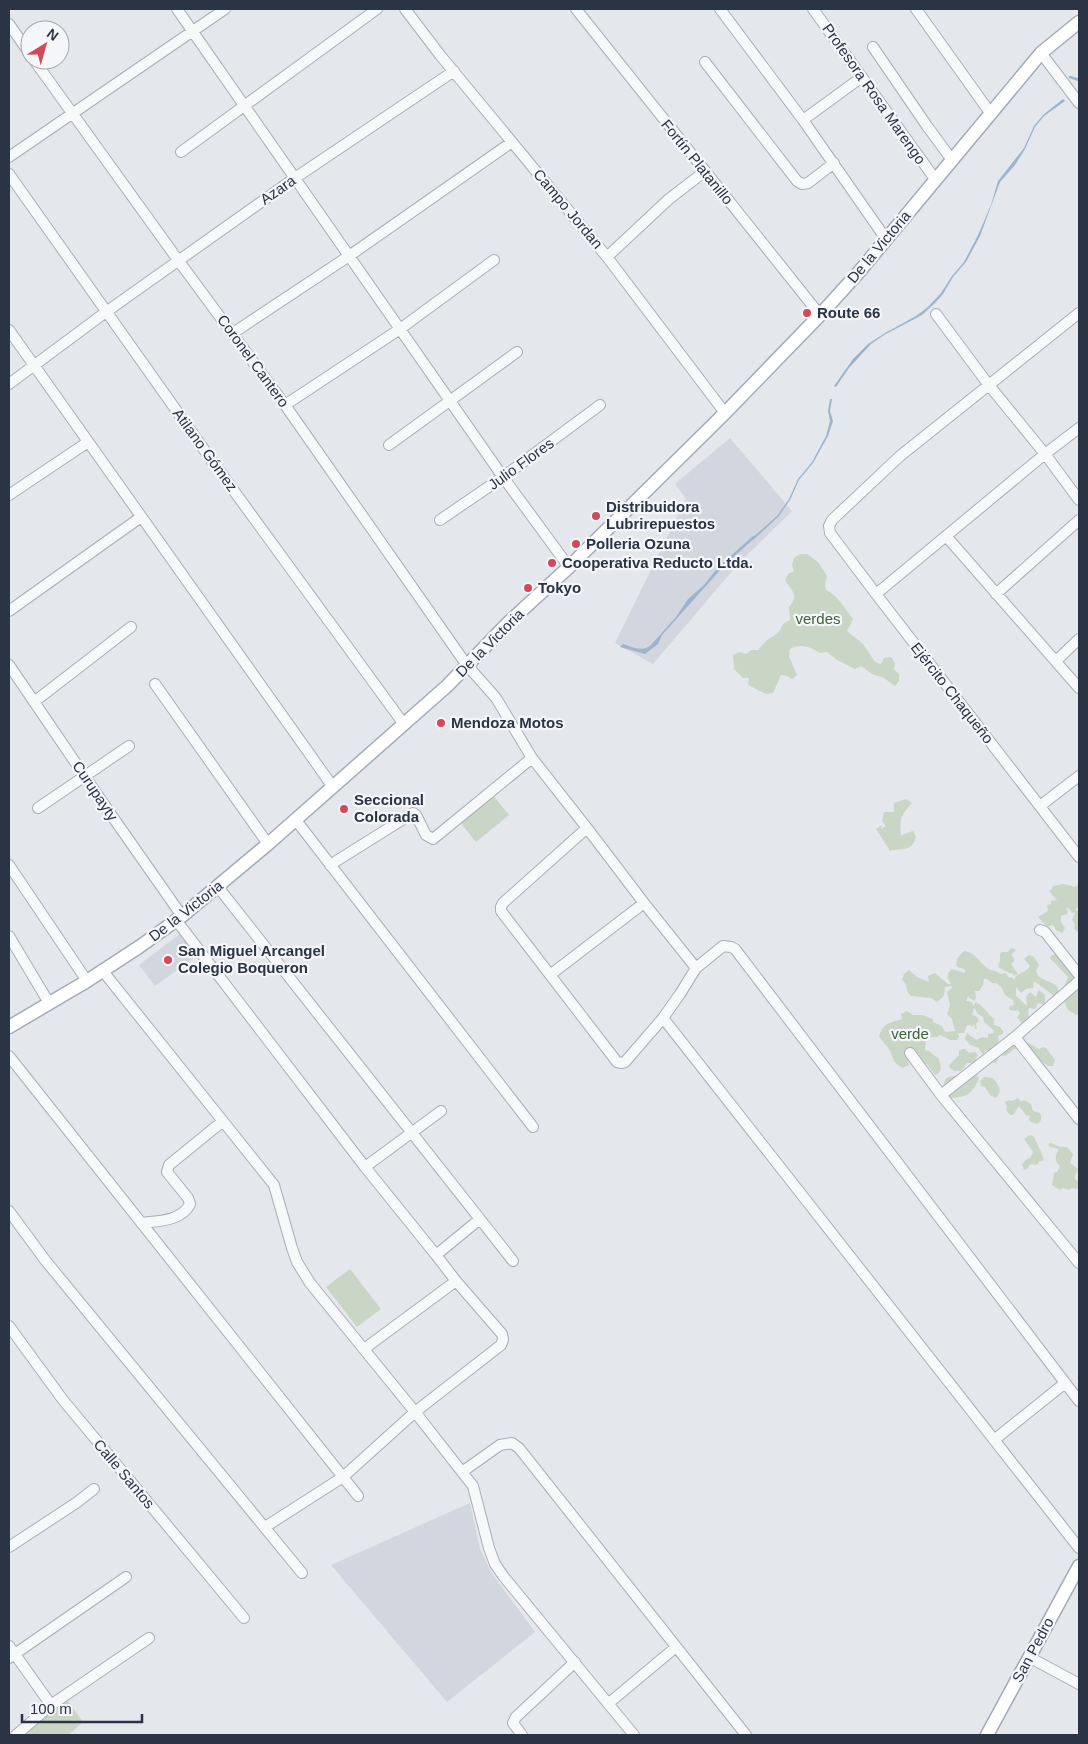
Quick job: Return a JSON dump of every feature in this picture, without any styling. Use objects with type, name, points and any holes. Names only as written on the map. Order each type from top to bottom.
[{"type":"main road","name":"De la Victoria","points":[[9,1027],[87,981],[179,918],[268,844],[447,686],[466,664],[569,567],[725,413],[820,315],[859,272],[934,179],[1041,53],[1079,22]]},
{"type":"main road","name":"San Pedro","points":[[987,1735],[1029,1657],[1076,1580],[1079,1566]]},
{"type":"street","points":[[177,9],[569,567]]},
{"type":"street","points":[[9,156],[225,9]]},
{"type":"street","points":[[181,152],[377,9]]},
{"type":"street","name":"Campo Jordan","points":[[405,9],[607,256],[725,413]]},
{"type":"street","name":"Fortín Platanillo","points":[[576,9],[704,172],[820,315]]},
{"type":"street","points":[[720,9],[803,120],[886,239]]},
{"type":"street","name":"Profesora Rosa Marengo","points":[[813,9],[934,179]]},
{"type":"street","points":[[916,9],[991,114]]},
{"type":"street","points":[[9,24],[20,40]]},
{"type":"street","points":[[873,47],[952,160]]},
{"type":"street","points":[[1041,53],[1079,103]]},
{"type":"street","points":[[705,62],[797,181],[802,184],[808,183],[834,163]]},
{"type":"street","name":"Coronel Cantero","points":[[41,70],[285,405],[466,664],[496,698],[532,758],[696,968]]},
{"type":"street","name":"Azara","points":[[34,366],[178,260],[295,178],[454,71]]},
{"type":"street","points":[[803,120],[862,77]]},
{"type":"street","points":[[233,333],[349,256],[512,142]]},
{"type":"street","points":[[607,256],[669,199],[704,172]]},
{"type":"street","name":"Atilano Gómez","points":[[9,174],[106,312],[403,724]]},
{"type":"street","points":[[285,405],[400,329],[494,260]]},
{"type":"street","points":[[988,384],[1079,313]]},
{"type":"street","points":[[936,314],[1079,500]]},
{"type":"street","points":[[9,330],[332,787]]},
{"type":"street","points":[[389,445],[517,352]]},
{"type":"street","points":[[9,384],[34,366]]},
{"type":"street","name":"Ejército Chaqueño","points":[[988,384],[900,456],[832,520],[829,526],[830,533],[1079,857]]},
{"type":"street","name":"Julio Flores","points":[[440,520],[504,477],[600,406]]},
{"type":"street","points":[[876,594],[1079,428]]},
{"type":"street","points":[[9,495],[88,442]]},
{"type":"street","points":[[9,611],[141,517]]},
{"type":"street","points":[[996,594],[1079,520]]},
{"type":"street","points":[[946,536],[1079,688]]},
{"type":"street","points":[[34,702],[131,627]]},
{"type":"street","points":[[1056,662],[1079,639]]},
{"type":"street","name":"Curupayty","points":[[9,665],[179,918],[365,1167],[456,1281],[502,1334],[503,1340],[500,1345],[415,1412]]},
{"type":"street","points":[[155,684],[268,844]]},
{"type":"street","points":[[38,808],[129,746]]},
{"type":"street","points":[[330,865],[412,813],[416,815],[426,835],[433,839],[532,758]]},
{"type":"street","points":[[1040,806],[1079,776]]},
{"type":"street","points":[[295,819],[533,1127]]},
{"type":"street","points":[[587,828],[500,907],[501,911],[617,1062],[625,1062],[663,1018],[696,968],[723,946],[735,949],[1079,1401]]},
{"type":"street","points":[[9,865],[87,981]]},
{"type":"street","points":[[218,887],[410,1133],[513,1261]]},
{"type":"street","points":[[550,975],[644,903]]},
{"type":"street","points":[[1040,930],[1045,932],[1079,975]]},
{"type":"street","points":[[9,936],[49,1003]]},
{"type":"street","points":[[102,970],[274,1185],[292,1248],[307,1279],[473,1486],[495,1564],[634,1735]]},
{"type":"street","points":[[942,1095],[1015,1037],[1079,981]]},
{"type":"street","points":[[663,1018],[1079,1548]]},
{"type":"street","points":[[1015,1037],[1079,1119]]},
{"type":"street","points":[[910,1053],[942,1095],[1077,1257]]},
{"type":"street","points":[[9,1056],[358,1496]]},
{"type":"street","points":[[365,1167],[441,1111]]},
{"type":"street","points":[[141,1223],[177,1216],[188,1209],[190,1204],[188,1198],[167,1170],[169,1165],[223,1121]]},
{"type":"street","points":[[9,1211],[45,1260],[302,1572]]},
{"type":"street","points":[[436,1254],[480,1219]]},
{"type":"street","points":[[364,1349],[456,1281]]},
{"type":"street","name":"Calle Santos","points":[[9,1326],[63,1400],[244,1618]]},
{"type":"street","points":[[994,1440],[1065,1383]]},
{"type":"street","points":[[265,1527],[343,1477],[415,1412]]},
{"type":"street","points":[[462,1472],[500,1445],[512,1443],[519,1448],[746,1735]]},
{"type":"street","points":[[9,1547],[94,1489]]},
{"type":"street","points":[[51,1705],[11,1653],[126,1577]]},
{"type":"street","points":[[16,1735],[51,1705],[149,1638]]},
{"type":"street","points":[[609,1703],[676,1647]]},
{"type":"street","points":[[1029,1657],[1079,1684]]},
{"type":"street","points":[[522,1735],[513,1723],[516,1717],[575,1662]]},
{"type":"shaded area","points":[[730,438],[792,511],[739,563],[653,664],[615,643],[686,499],[675,484]]},
{"type":"shaded area","name":"San Miguel Arcangel Colegio Boqueron","points":[[181,933],[198,955],[155,986],[139,965]]},
{"type":"shaded area","points":[[470,1503],[480,1549],[492,1574],[535,1632],[447,1702],[331,1565]]},
{"type":"green space","name":"verdes","points":[[800,554],[807,554],[818,562],[827,576],[826,590],[838,599],[853,619],[847,631],[863,644],[875,662],[881,664],[884,658],[891,657],[895,663],[894,669],[899,674],[899,681],[895,686],[861,666],[855,669],[837,660],[827,652],[820,653],[802,646],[790,649],[789,656],[797,675],[792,679],[781,675],[773,693],[766,694],[748,685],[749,678],[743,678],[734,669],[733,655],[739,652],[746,654],[751,650],[758,650],[767,640],[778,633],[784,623],[790,620],[789,607],[794,596],[785,580],[788,574],[794,571],[792,565],[794,558]]},
{"type":"green space","points":[[492,794],[509,815],[476,842],[459,821]]},
{"type":"green space","points":[[906,799],[912,803],[902,818],[900,825],[901,835],[913,831],[916,837],[912,845],[906,849],[890,851],[876,829],[882,825],[881,829],[886,826],[882,821],[884,812],[894,812],[894,803]]},
{"type":"green space","points":[[1079,882],[1079,904],[1075,911],[1079,910],[1079,932],[1074,929],[1075,924],[1072,920],[1075,912],[1072,913],[1069,908],[1066,909],[1068,911],[1067,914],[1061,916],[1061,922],[1065,928],[1062,933],[1056,930],[1053,925],[1047,927],[1038,917],[1048,911],[1047,905],[1051,904],[1051,901],[1057,900],[1049,891],[1053,886],[1063,884],[1076,887]]},
{"type":"green space","points":[[1011,948],[1016,950],[1011,955],[1015,960],[1011,964],[1018,974],[1014,976],[1012,973],[998,967],[1000,954],[1008,952]]},
{"type":"green space","points":[[965,951],[975,956],[988,968],[1001,974],[1006,973],[1014,981],[1016,976],[1030,966],[1024,959],[1029,955],[1034,957],[1039,965],[1036,971],[1039,977],[1056,985],[1059,992],[1054,996],[1034,981],[1033,988],[1026,989],[1021,993],[1016,987],[1016,996],[1027,1006],[1026,997],[1030,992],[1036,997],[1039,990],[1045,995],[1045,1003],[1038,1003],[1035,1009],[1029,1008],[1028,1014],[1031,1020],[1026,1024],[1022,1024],[1017,1017],[1020,1013],[1018,1010],[1012,1011],[1009,1009],[1010,1006],[1014,1005],[1013,1000],[996,983],[984,979],[979,991],[975,991],[975,1001],[968,996],[966,1001],[972,1002],[973,1006],[976,1002],[979,1004],[994,1019],[994,1025],[1000,1027],[1003,1031],[1003,1034],[998,1036],[999,1040],[995,1047],[1009,1039],[1017,1046],[1017,1049],[1014,1049],[1006,1056],[1000,1055],[996,1063],[986,1061],[992,1050],[987,1050],[982,1054],[979,1048],[970,1045],[965,1039],[967,1033],[976,1040],[982,1037],[988,1038],[988,1034],[994,1031],[984,1022],[983,1017],[974,1008],[972,1015],[976,1016],[979,1020],[976,1024],[977,1029],[975,1029],[974,1024],[972,1027],[967,1025],[964,1033],[958,1033],[959,1037],[957,1040],[950,1040],[940,1035],[926,1040],[925,1050],[939,1059],[941,1069],[938,1074],[935,1075],[927,1064],[924,1064],[918,1056],[920,1054],[911,1050],[907,1055],[909,1065],[903,1068],[900,1067],[879,1036],[885,1026],[902,1019],[901,1014],[907,1011],[913,1015],[923,1015],[933,1019],[933,1022],[942,1026],[945,1032],[955,1031],[952,1019],[947,1014],[950,1005],[947,992],[952,988],[951,986],[945,987],[944,996],[937,1002],[931,998],[911,996],[902,980],[904,974],[909,970],[917,977],[929,982],[928,976],[935,973],[948,984],[951,984],[948,976],[952,969],[964,973],[966,971],[957,967],[958,958]]},
{"type":"green space","points":[[1056,954],[1072,972],[1077,982],[1079,1014],[1076,1015],[1067,1009],[1065,1003],[1062,1002],[1064,987],[1068,977],[1050,958]]},
{"type":"green space","points":[[1028,1043],[1039,1049],[1046,1048],[1055,1060],[1053,1066],[1048,1066],[1029,1052],[1025,1044]]},
{"type":"green space","name":"verde","points":[[962,1049],[969,1053],[975,1052],[978,1055],[974,1063],[967,1063],[961,1071],[954,1071],[949,1067],[950,1064]]},
{"type":"green space","name":"verde","points":[[970,1065],[975,1065],[979,1079],[972,1091],[962,1097],[951,1098],[944,1090],[946,1078],[963,1073]]},
{"type":"green space","points":[[984,1077],[993,1078],[998,1086],[1000,1090],[996,1098],[990,1095],[985,1087],[981,1086],[980,1081]]},
{"type":"green space","points":[[1018,1098],[1021,1102],[1024,1100],[1031,1104],[1033,1111],[1040,1113],[1041,1119],[1039,1123],[1031,1122],[1029,1120],[1030,1115],[1027,1116],[1019,1106],[1013,1115],[1010,1115],[1006,1110],[1005,1102]]},
{"type":"green space","points":[[1030,1135],[1033,1136],[1044,1160],[1037,1165],[1031,1164],[1024,1170],[1022,1164],[1030,1158],[1033,1152],[1024,1139]]},
{"type":"green space","points":[[1051,1143],[1060,1147],[1067,1147],[1073,1154],[1070,1163],[1078,1169],[1075,1179],[1079,1182],[1078,1189],[1072,1188],[1069,1190],[1063,1188],[1060,1190],[1052,1185],[1054,1173],[1057,1172],[1060,1166],[1056,1158],[1059,1149],[1050,1147],[1048,1144]]},
{"type":"green space","points":[[350,1269],[381,1309],[357,1327],[326,1287]]},
{"type":"green space","points":[[66,1698],[83,1722],[68,1735],[22,1735]]},
{"type":"water","points":[[1063,99],[1065,101],[1044,116],[1035,127],[1025,149],[1015,165],[1000,182],[980,236],[966,262],[953,277],[943,294],[922,315],[871,344],[849,368],[836,387],[834,386],[853,359],[868,344],[916,316],[928,307],[941,293],[964,262],[978,235],[991,205],[998,181],[1024,148],[1034,126],[1043,115]]},
{"type":"water","points":[[830,399],[832,399],[830,411],[833,421],[828,436],[813,463],[799,480],[790,500],[778,517],[753,540],[752,538],[777,516],[789,499],[798,479],[812,462],[826,436],[830,421],[828,411]]},
{"type":"water","points":[[719,566],[722,568],[662,635],[658,644],[645,654],[620,647],[623,644],[640,649],[650,646],[676,617],[688,599],[704,585]]},
{"type":"waterway","points":[[1070,77],[1079,80]]},
{"type":"waterway","points":[[719,568],[754,537]]},
{"type":"waterway","points":[[499,642],[528,612]]},
{"type":"place","name":"Route 66","points":[[807,313]]},
{"type":"place","name":"Distribuidora Lubrirepuestos","points":[[596,516]]},
{"type":"place","name":"Polleria Ozuna","points":[[576,544]]},
{"type":"place","name":"Cooperativa Reducto Ltda.","points":[[552,563]]},
{"type":"place","name":"Tokyo","points":[[528,588]]},
{"type":"place","name":"Mendoza Motos","points":[[441,723]]},
{"type":"place","name":"Seccional Colorada","points":[[344,809]]},
{"type":"place","name":"San Miguel Arcangel Colegio Boqueron","points":[[168,960]]}]
